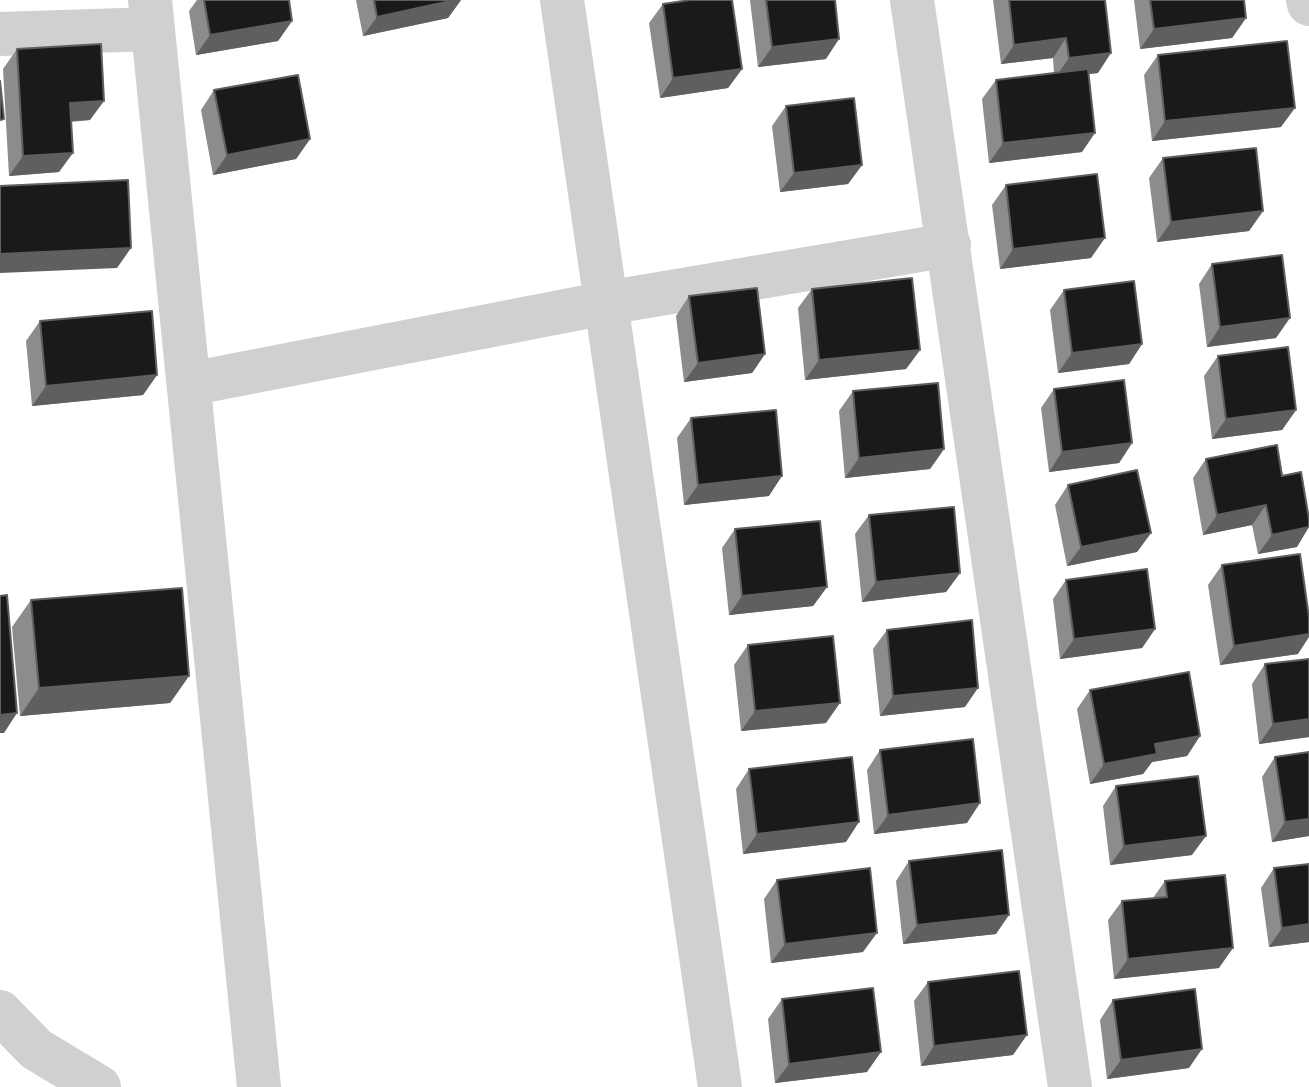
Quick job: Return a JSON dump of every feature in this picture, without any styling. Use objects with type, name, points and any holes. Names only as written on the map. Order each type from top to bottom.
[{"type":"street","points":[[562,0],[720,1087]]},
{"type":"street","points":[[912,0],[1070,1087]]},
{"type":"street","points":[[0,34],[152,15],[259,1087]]},
{"type":"street","points":[[189,384],[606,303],[949,245]]},
{"type":"street","points":[[0,1012],[36,1049],[99,1087]]},
{"type":"building","points":[[204,0],[289,0],[292,21],[210,35]]},
{"type":"building","points":[[374,0],[455,0],[377,17]]},
{"type":"building","points":[[690,0],[732,0],[742,69],[673,78],[663,4]]},
{"type":"building","points":[[766,0],[835,0],[839,39],[772,47]]},
{"type":"building","points":[[1009,0],[1105,0],[1111,53],[1069,58],[1066,38],[1014,45]]},
{"type":"building","points":[[1150,0],[1244,0],[1246,18],[1154,29]]},
{"type":"building","points":[[1287,41],[1295,108],[1165,121],[1158,55]]},
{"type":"building","points":[[101,44],[104,101],[70,103],[73,153],[23,156],[17,49]]},
{"type":"building","points":[[1088,69],[1095,133],[1003,143],[996,80]]},
{"type":"building","points":[[298,75],[310,139],[227,155],[214,90]]},
{"type":"building","points":[[0,81],[4,119],[0,120]]},
{"type":"building","points":[[854,98],[862,165],[794,173],[786,106]]},
{"type":"building","points":[[1256,148],[1263,211],[1171,222],[1163,158]]},
{"type":"building","points":[[1097,174],[1105,238],[1013,249],[1006,185]]},
{"type":"building","points":[[128,180],[131,248],[0,254],[0,186]]},
{"type":"building","points":[[1282,255],[1290,318],[1220,327],[1212,264]]},
{"type":"building","points":[[912,278],[920,350],[819,360],[812,289]]},
{"type":"building","points":[[1134,281],[1142,344],[1072,353],[1064,290]]},
{"type":"building","points":[[757,288],[765,354],[698,363],[689,296]]},
{"type":"building","points":[[152,311],[157,375],[46,386],[40,321]]},
{"type":"building","points":[[1288,347],[1296,410],[1226,419],[1218,356]]},
{"type":"building","points":[[1124,380],[1132,443],[1062,452],[1054,389]]},
{"type":"building","points":[[938,383],[944,449],[859,458],[853,391]]},
{"type":"building","points":[[776,410],[782,476],[698,485],[691,418]]},
{"type":"building","points":[[1277,445],[1282,476],[1301,472],[1309,527],[1272,535],[1266,505],[1217,515],[1206,459]]},
{"type":"building","points":[[1137,470],[1151,533],[1081,547],[1068,485]]},
{"type":"building","points":[[954,507],[960,573],[876,582],[869,515]]},
{"type":"building","points":[[820,521],[827,587],[742,596],[735,529]]},
{"type":"building","points":[[1300,554],[1309,634],[1234,646],[1222,565]]},
{"type":"building","points":[[1147,569],[1155,629],[1074,639],[1066,580]]},
{"type":"building","points":[[182,588],[189,676],[39,688],[31,600]]},
{"type":"building","points":[[7,595],[17,713],[0,715],[0,596]]},
{"type":"building","points":[[972,620],[978,688],[893,696],[887,630]]},
{"type":"building","points":[[833,636],[840,703],[755,711],[748,645]]},
{"type":"building","points":[[1309,659],[1309,719],[1273,724],[1265,664]]},
{"type":"building","points":[[1189,672],[1200,736],[1155,744],[1157,754],[1104,764],[1090,690]]},
{"type":"building","points":[[973,739],[980,803],[888,815],[880,750]]},
{"type":"building","points":[[1309,752],[1309,819],[1285,822],[1275,757]]},
{"type":"building","points":[[852,757],[859,822],[757,834],[749,769]]},
{"type":"building","points":[[1198,776],[1206,836],[1124,846],[1116,786]]},
{"type":"building","points":[[1002,850],[1009,915],[917,925],[909,861]]},
{"type":"building","points":[[1309,864],[1309,924],[1282,928],[1274,868]]},
{"type":"building","points":[[870,868],[877,933],[785,944],[777,880]]},
{"type":"building","points":[[1225,875],[1233,948],[1128,959],[1122,901],[1167,897],[1165,881]]},
{"type":"building","points":[[1019,971],[1027,1035],[934,1046],[928,982]]},
{"type":"building","points":[[873,988],[881,1052],[789,1064],[782,999]]},
{"type":"building","points":[[1195,989],[1202,1049],[1121,1060],[1113,1000]]}]
